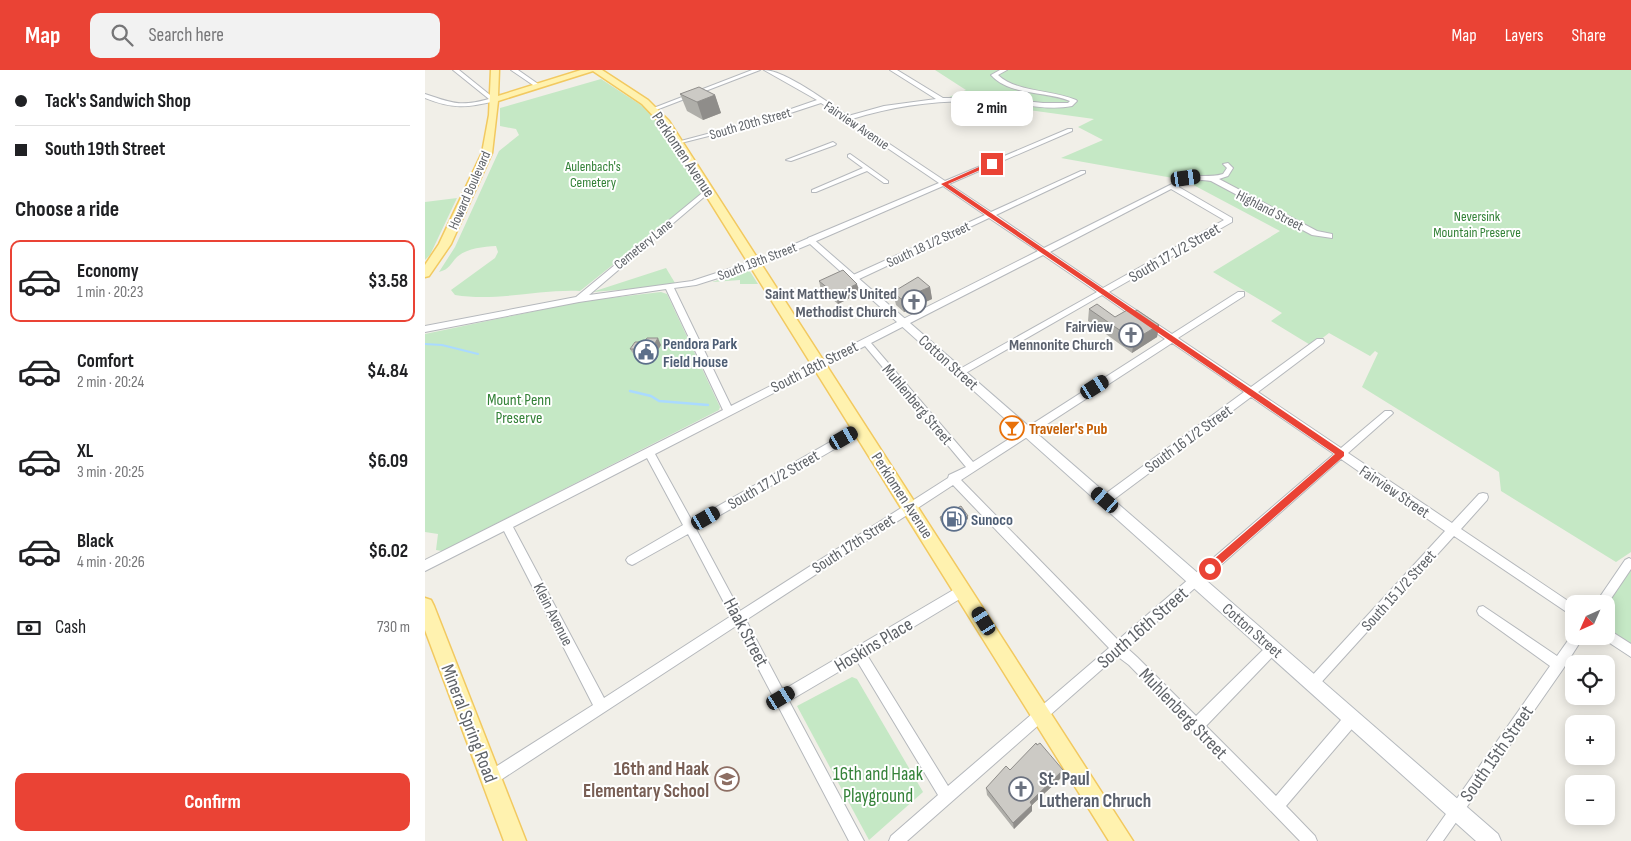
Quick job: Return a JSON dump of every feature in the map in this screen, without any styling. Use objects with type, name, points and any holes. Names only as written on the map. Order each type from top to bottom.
[{"type":"main road","name":"Howard Boulevard","points":[[425,273],[442,249],[487,153],[491,134],[495,70]]},
{"type":"main road","points":[[493,100],[589,70]]},
{"type":"main road","name":"Perkiomen Avenue","points":[[596,70],[654,108],[679,143],[1122,841]]},
{"type":"main road","name":"Mineral Spring Road","points":[[425,606],[515,841]]},
{"type":"street","points":[[456,70],[493,100]]},
{"type":"street","points":[[516,70],[538,86]]},
{"type":"street","points":[[654,108],[757,70]]},
{"type":"street","name":"Fairview Avenue","points":[[767,70],[800,86],[944,184]]},
{"type":"street","points":[[893,70],[942,100]]},
{"type":"street","points":[[848,118],[874,110],[942,100],[998,100],[1049,107],[1070,105],[1074,101],[1061,94],[1008,84],[996,79],[994,75],[1004,70]]},
{"type":"street","points":[[425,96],[447,106],[460,108],[493,100]]},
{"type":"street","name":"South 20th Street","points":[[679,143],[758,122],[821,101]]},
{"type":"street","name":"South 19th Street","points":[[425,329],[579,299],[669,288],[714,278],[756,263],[1070,130]]},
{"type":"street","points":[[789,160],[833,144]]},
{"type":"street","points":[[850,156],[886,182]]},
{"type":"street","name":"Highland Street","points":[[1210,179],[1226,175],[1230,168],[1226,164]]},
{"type":"street","points":[[814,191],[867,169]]},
{"type":"street","name":"South 18 1/2 Street","points":[[854,278],[1083,172]]},
{"type":"street","name":"South 18th Street","points":[[425,566],[1186,178],[1210,179]]},
{"type":"street","name":"Highland Street","points":[[1210,179],[1315,233],[1329,236]]},
{"type":"street","name":"Fairview Street","points":[[944,184],[1565,606]]},
{"type":"street","name":"Highland Street","points":[[1171,186],[1229,220]]},
{"type":"street","name":"Cemetery Lane","points":[[579,299],[709,190]]},
{"type":"street","name":"South 17 1/2 Street","points":[[961,372],[1229,220]]},
{"type":"street","name":"Cotton Street","points":[[811,240],[1491,841]]},
{"type":"street","points":[[669,288],[728,410]]},
{"type":"street","name":"South 17th Street","points":[[491,778],[971,466],[1241,294]]},
{"type":"street","name":"Muhlenberg Street","points":[[865,340],[971,466]]},
{"type":"street","name":"South 16 1/2 Street","points":[[1105,500],[1320,341]]},
{"type":"street","name":"South 16th Street","points":[[896,841],[1388,413]]},
{"type":"street","name":"South 17 1/2 Street","points":[[632,560],[861,428]]},
{"type":"street","name":"Haak Street","points":[[649,451],[857,841]]},
{"type":"street","name":"Muhlenberg Street","points":[[953,478],[1117,648],[1197,725],[1310,841]]},
{"type":"street","name":"South 15 1/2 Street","points":[[1313,683],[1483,497]]},
{"type":"street","name":"Klein Avenue","points":[[506,524],[601,706]]},
{"type":"street","points":[[1607,595],[1629,563]]},
{"type":"street","name":"Hoskins Place","points":[[781,698],[964,590]]},
{"type":"street","points":[[1483,611],[1559,665]]},
{"type":"street","points":[[1615,640],[1631,651]]},
{"type":"street","name":"South 15th Street","points":[[1434,841],[1572,645]]},
{"type":"street","points":[[1197,725],[1273,648]]},
{"type":"street","points":[[859,653],[947,797]]},
{"type":"street","points":[[1276,807],[1353,718]]},
{"type":"green space","name":"Neversink Mountain Preserve","points":[[935,70],[1631,70],[1631,552],[1616,562],[1501,491],[1499,472],[1362,387],[1378,353],[1375,351],[1370,356],[1329,333],[1312,346],[1271,321],[1282,313],[1213,272],[1280,231],[1184,180],[1061,158],[1103,140],[1078,127],[1094,119],[993,105],[983,99],[942,100],[966,90]]},
{"type":"green space","name":"Aulenbach's Cemetery","points":[[601,79],[647,109],[660,123],[704,192],[580,291],[486,297],[455,295],[451,290],[495,258],[498,252],[496,246],[470,250],[457,257],[448,268],[439,272],[455,247],[499,151],[519,135],[516,129],[500,126],[500,108]]},
{"type":"green space","points":[[457,198],[430,255],[425,260],[425,202]]},
{"type":"green space","points":[[666,268],[675,283],[659,287],[592,292]]},
{"type":"green space","points":[[749,270],[758,284],[740,284],[740,280],[712,282]]},
{"type":"green space","name":"Mount Penn Preserve","points":[[661,292],[667,294],[720,407],[719,410],[442,551],[436,550],[438,534],[425,532],[425,334],[584,301]]},
{"type":"green space","points":[[1631,560],[1631,651],[1615,640],[1615,595],[1611,595]]},
{"type":"green space","name":"16th and Haak Playground","points":[[852,677],[857,679],[923,792],[869,840],[797,706]]},
{"type":"building","points":[[699,87],[715,95],[697,102],[680,94]]},
{"type":"building","points":[[843,270],[857,284],[835,294],[819,281]]},
{"type":"building","points":[[918,277],[930,287],[901,299],[893,292]]},
{"type":"building","points":[[1097,304],[1115,317],[1129,309],[1134,312],[1137,310],[1159,325],[1134,340],[1089,309]]},
{"type":"building","points":[[647,338],[658,338],[648,355],[635,354],[639,349],[630,349],[635,342],[644,342]]},
{"type":"building","name":"Sunoco","points":[[961,506],[968,516],[946,527],[940,517]]},
{"type":"building","name":"St. Paul Lutheran Chruch","points":[[1036,743],[1037,745],[1040,743],[1063,770],[1030,802],[1032,805],[1013,823],[986,788],[1006,766],[1010,770]]},
{"type":"waterway","points":[[425,344],[442,345],[478,354]]},
{"type":"waterway","points":[[630,391],[651,396],[659,401],[708,405]]},
{"type":"place","name":"Saint Matthew's United Methodist Church","points":[[914,302]]},
{"type":"place","name":"Fairview Mennonite Church","points":[[1131,335]]},
{"type":"place","name":"Pendora Park Field House","points":[[646,352]]},
{"type":"place","name":"Traveler's Pub","points":[[1012,428]]},
{"type":"place","name":"Sunoco","points":[[954,519]]},
{"type":"place","name":"16th and Haak Elementary School","points":[[727,779]]},
{"type":"place","name":"St. Paul Lutheran Chruch","points":[[1021,789]]},
{"type":"route","points":[[992,164],[944,184],[1341,454],[1210,569]]}]
